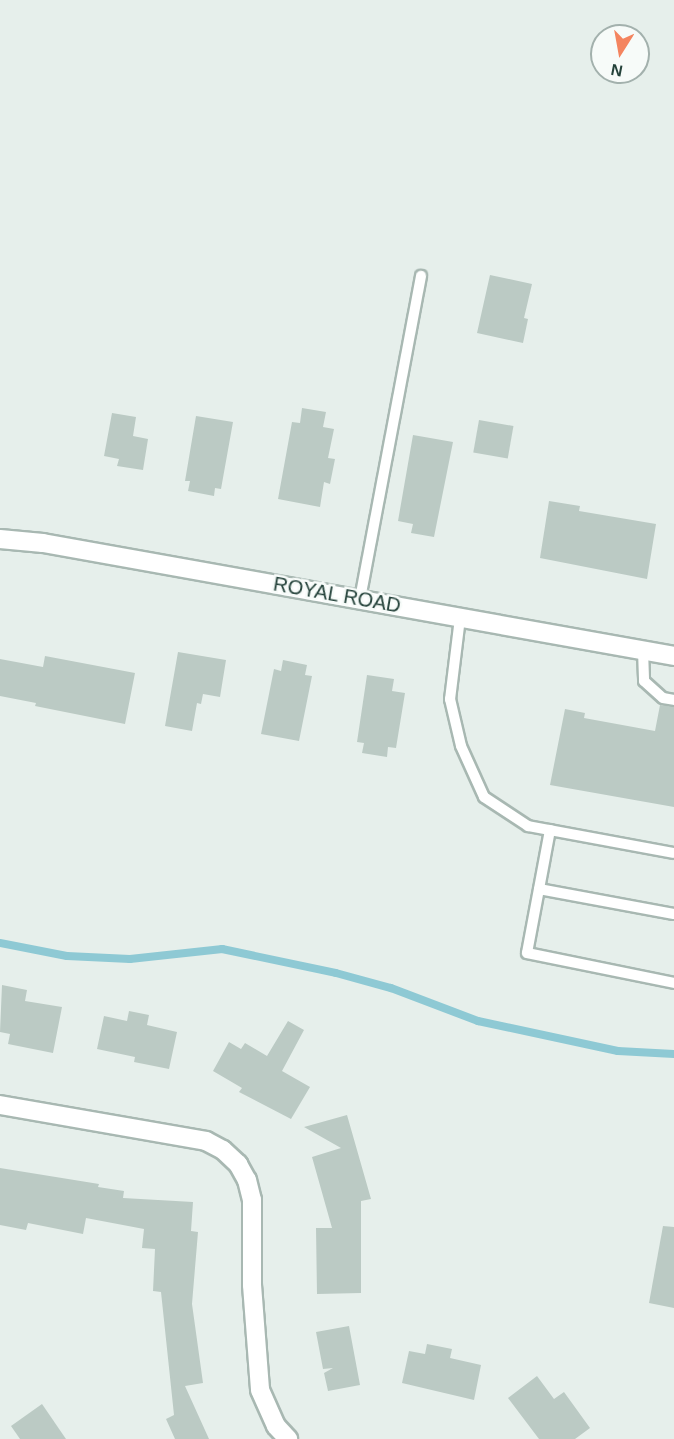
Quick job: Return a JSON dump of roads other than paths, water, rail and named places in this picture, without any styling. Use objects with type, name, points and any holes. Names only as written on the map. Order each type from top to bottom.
[{"type":"street","name":"ROYAL ROAD","points":[[0,539],[43,543],[674,656]]},
{"type":"street","points":[[0,1105],[206,1140],[223,1150],[238,1164],[247,1180],[252,1200],[252,1286],[260,1390],[270,1414],[288,1439]]},
{"type":"lane","points":[[360,599],[421,276]]},
{"type":"lane","points":[[460,618],[450,699],[461,746],[484,797],[528,826],[674,853]]},
{"type":"lane","points":[[643,650],[644,681],[663,698],[674,700]]},
{"type":"lane","points":[[550,831],[527,953],[674,983]]},
{"type":"lane","points":[[539,889],[674,914]]},
{"type":"waterway","points":[[0,943],[67,956],[130,959],[222,949],[336,973],[391,988],[478,1021],[618,1051],[674,1054]]}]
